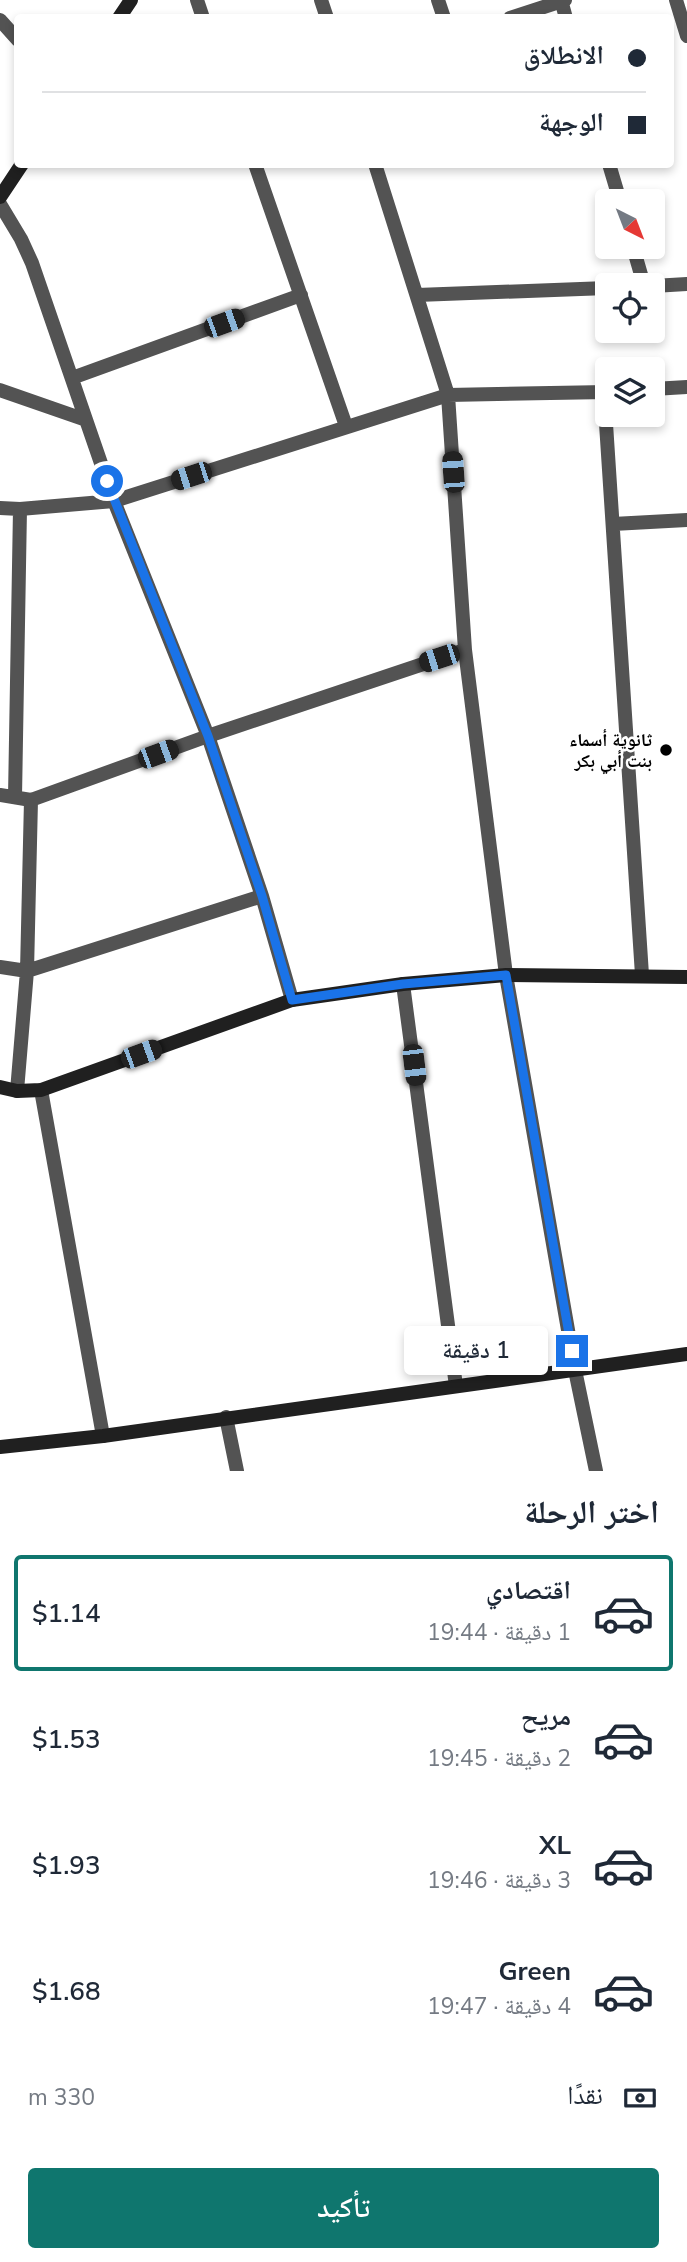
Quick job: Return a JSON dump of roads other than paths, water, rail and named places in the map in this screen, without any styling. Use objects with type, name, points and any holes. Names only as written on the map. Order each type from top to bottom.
[{"type":"street","points":[[522,14],[562,0]]},
{"type":"street","points":[[676,0],[687,36]]},
{"type":"street","points":[[0,20],[14,36]]},
{"type":"street","points":[[0,197],[19,168]]},
{"type":"street","points":[[256,168],[346,426]]},
{"type":"street","points":[[376,168],[448,395],[465,650],[506,975],[575,1370],[596,1471]]},
{"type":"street","points":[[610,168],[616,189]]},
{"type":"street","points":[[0,204],[22,239],[32,263],[114,501],[208,736],[262,896],[292,1000]]},
{"type":"street","points":[[665,285],[687,284]]},
{"type":"street","points":[[417,295],[595,288]]},
{"type":"street","points":[[72,378],[300,295]]},
{"type":"street","points":[[665,388],[687,387]]},
{"type":"street","points":[[0,390],[86,420]]},
{"type":"street","points":[[0,508],[20,509],[114,501],[448,395],[595,393]]},
{"type":"street","points":[[608,427],[642,975]]},
{"type":"street","points":[[20,509],[7,796],[31,800],[208,736],[465,650]]},
{"type":"street","points":[[613,524],[687,520]]},
{"type":"street","points":[[17,1091],[27,971],[31,800]]},
{"type":"street","points":[[0,967],[27,971],[262,896]]},
{"type":"street","points":[[0,1087],[17,1091],[41,1090],[292,1000],[403,984],[506,975],[642,975],[687,981]]},
{"type":"street","points":[[403,984],[456,1386]]},
{"type":"street","points":[[41,1090],[103,1436]]},
{"type":"street","points":[[0,1447],[103,1436],[687,1354]]},
{"type":"street","points":[[226,1417],[237,1471]]},
{"type":"place","name":"ثانوية أسماء بنت أبي بكر","points":[[666,750]]}]
